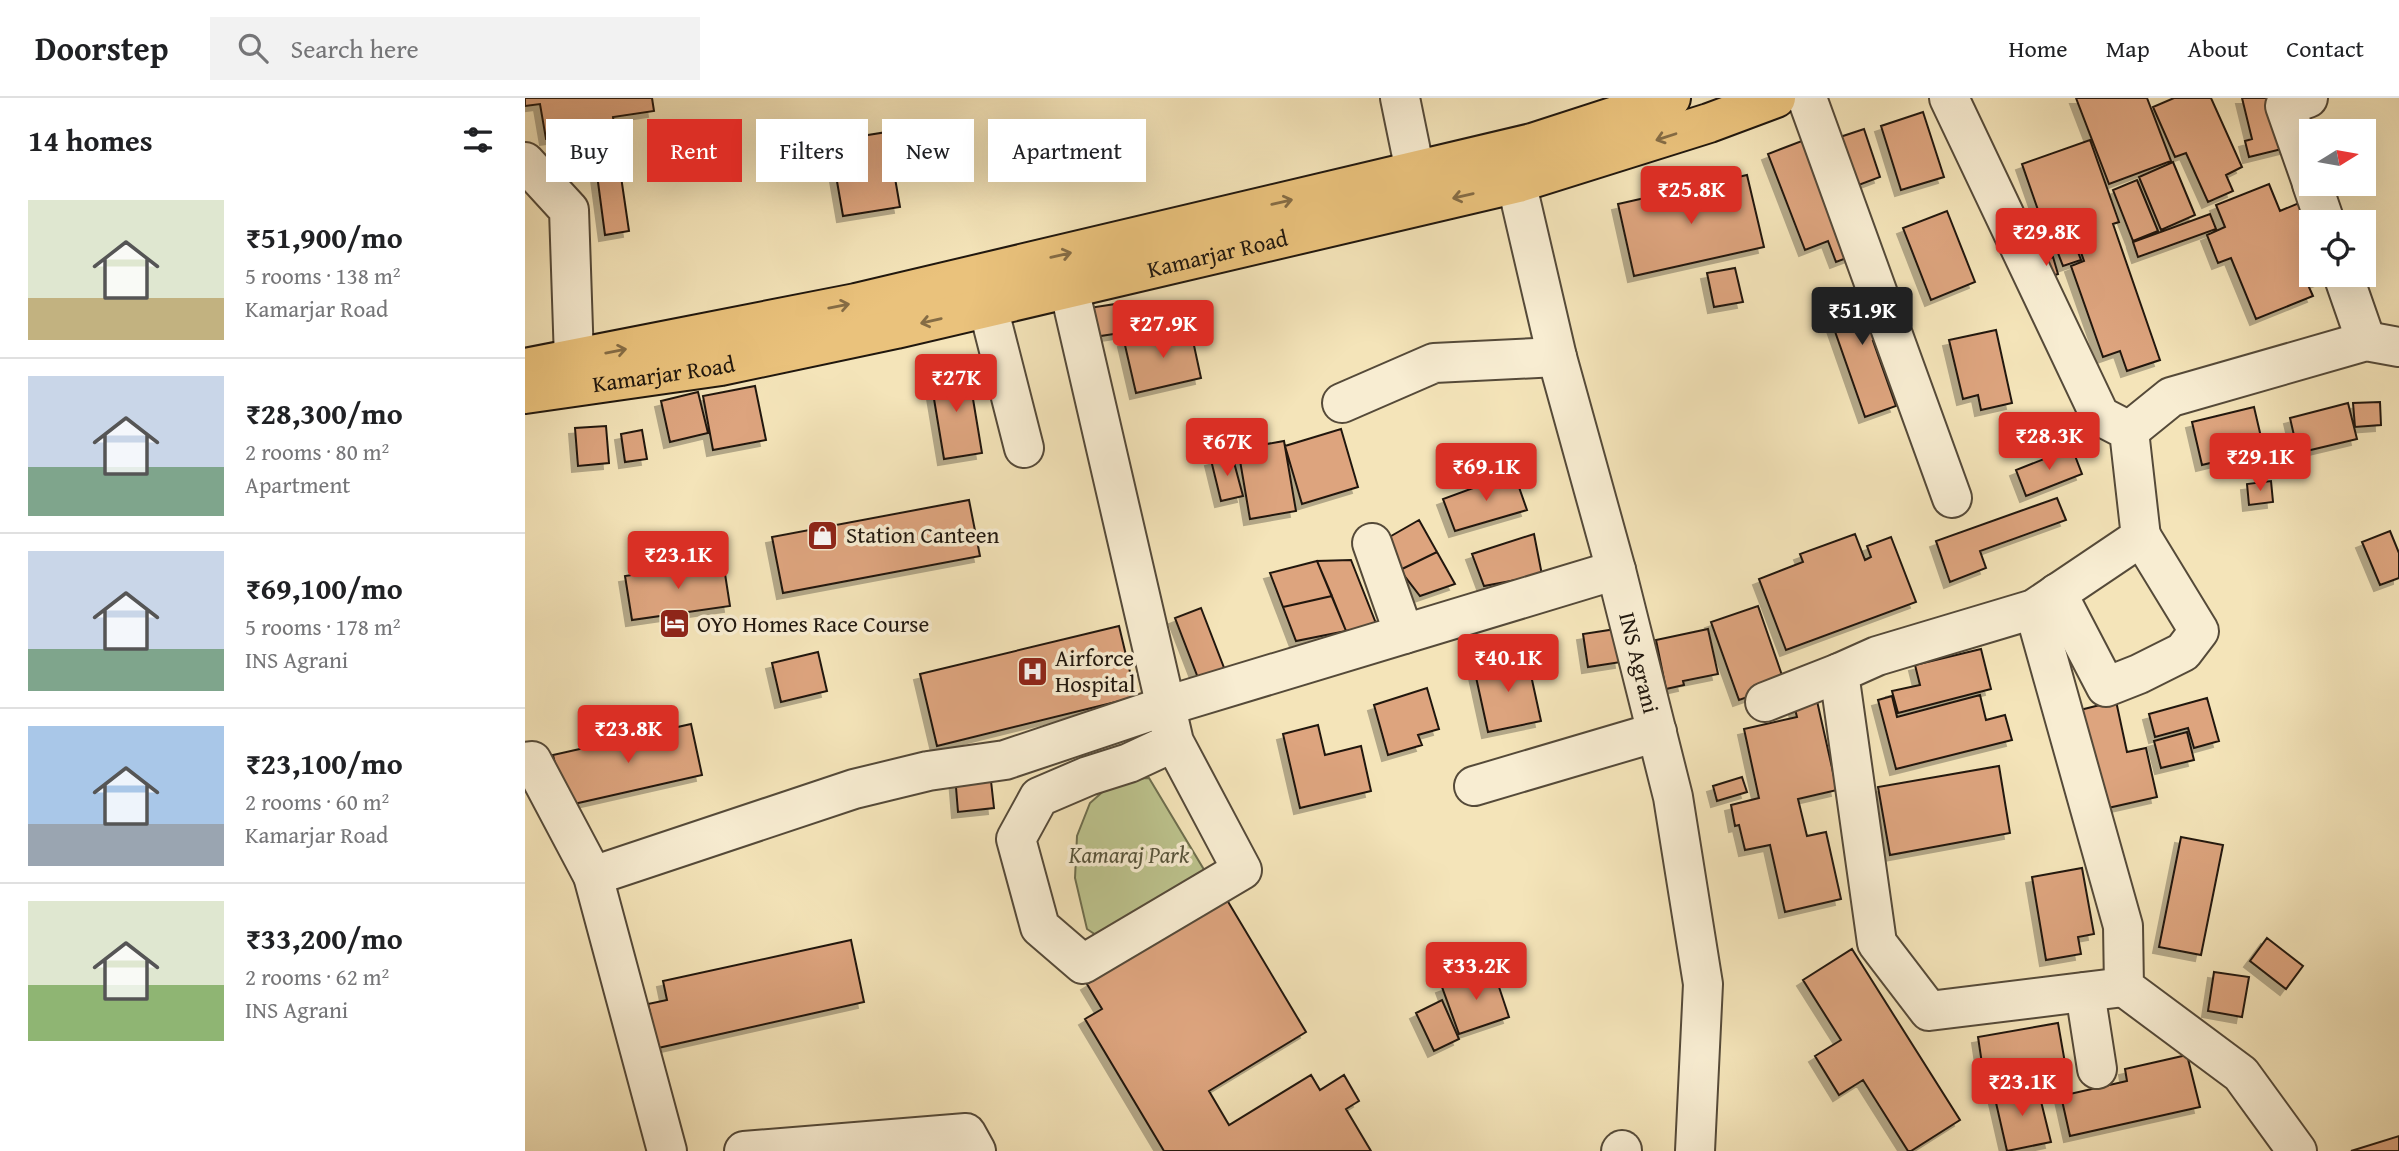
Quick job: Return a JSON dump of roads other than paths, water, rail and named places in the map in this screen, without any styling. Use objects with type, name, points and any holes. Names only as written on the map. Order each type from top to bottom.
[{"type":"main road","points":[[525,368],[856,303],[1415,171],[1513,166],[1532,143],[1671,98]]},
{"type":"main road","name":"Kamarjar Road","points":[[525,394],[721,366],[1069,288],[1720,108],[1776,98]]},
{"type":"street","points":[[1400,98],[1415,171]]},
{"type":"street","points":[[1807,98],[1952,499]]},
{"type":"street","points":[[1949,98],[2101,416],[2129,431]]},
{"type":"street","points":[[2299,146],[2285,106],[2308,98]]},
{"type":"street","points":[[525,162],[569,210],[575,359]]},
{"type":"street","name":"INS Agrani","points":[[1513,166],[1557,357],[1616,570],[1673,797],[1703,984],[1695,1151]]},
{"type":"street","points":[[2129,431],[2171,397],[2383,344],[2350,287]]},
{"type":"street","points":[[1069,288],[1174,742],[1242,870],[1083,964],[1040,927],[1016,839],[1039,797],[1129,763],[1174,742]]},
{"type":"street","points":[[988,307],[1024,448]]},
{"type":"street","points":[[1342,404],[1434,363],[1557,357]]},
{"type":"street","points":[[2045,601],[2106,687],[2183,652],[2199,631],[2141,536],[2129,431]]},
{"type":"street","points":[[1765,702],[1877,656],[2045,601],[2141,536]]},
{"type":"street","points":[[1372,543],[1404,634]]},
{"type":"street","points":[[593,876],[854,789],[928,771],[1005,760],[1165,706],[1616,570]]},
{"type":"street","points":[[2045,601],[2123,926],[2124,987]]},
{"type":"street","points":[[1839,673],[1877,943],[1930,1011],[2124,987],[2241,1074],[2297,1151]]},
{"type":"street","points":[[1474,786],[1657,732]]},
{"type":"street","points":[[525,761],[532,761],[593,876],[667,1151]]},
{"type":"street","points":[[2085,992],[2097,1069]]},
{"type":"street","points":[[744,1151],[967,1133],[976,1151]]},
{"type":"place","name":"Station Canteen","points":[[823,535]]},
{"type":"place","name":"OYO Homes Race Course","points":[[674,624]]},
{"type":"place","name":"Airforce Hospital","points":[[1032,671]]},
{"type":"park label","name":"Kamaraj Park","points":[[1129,855]]}]
